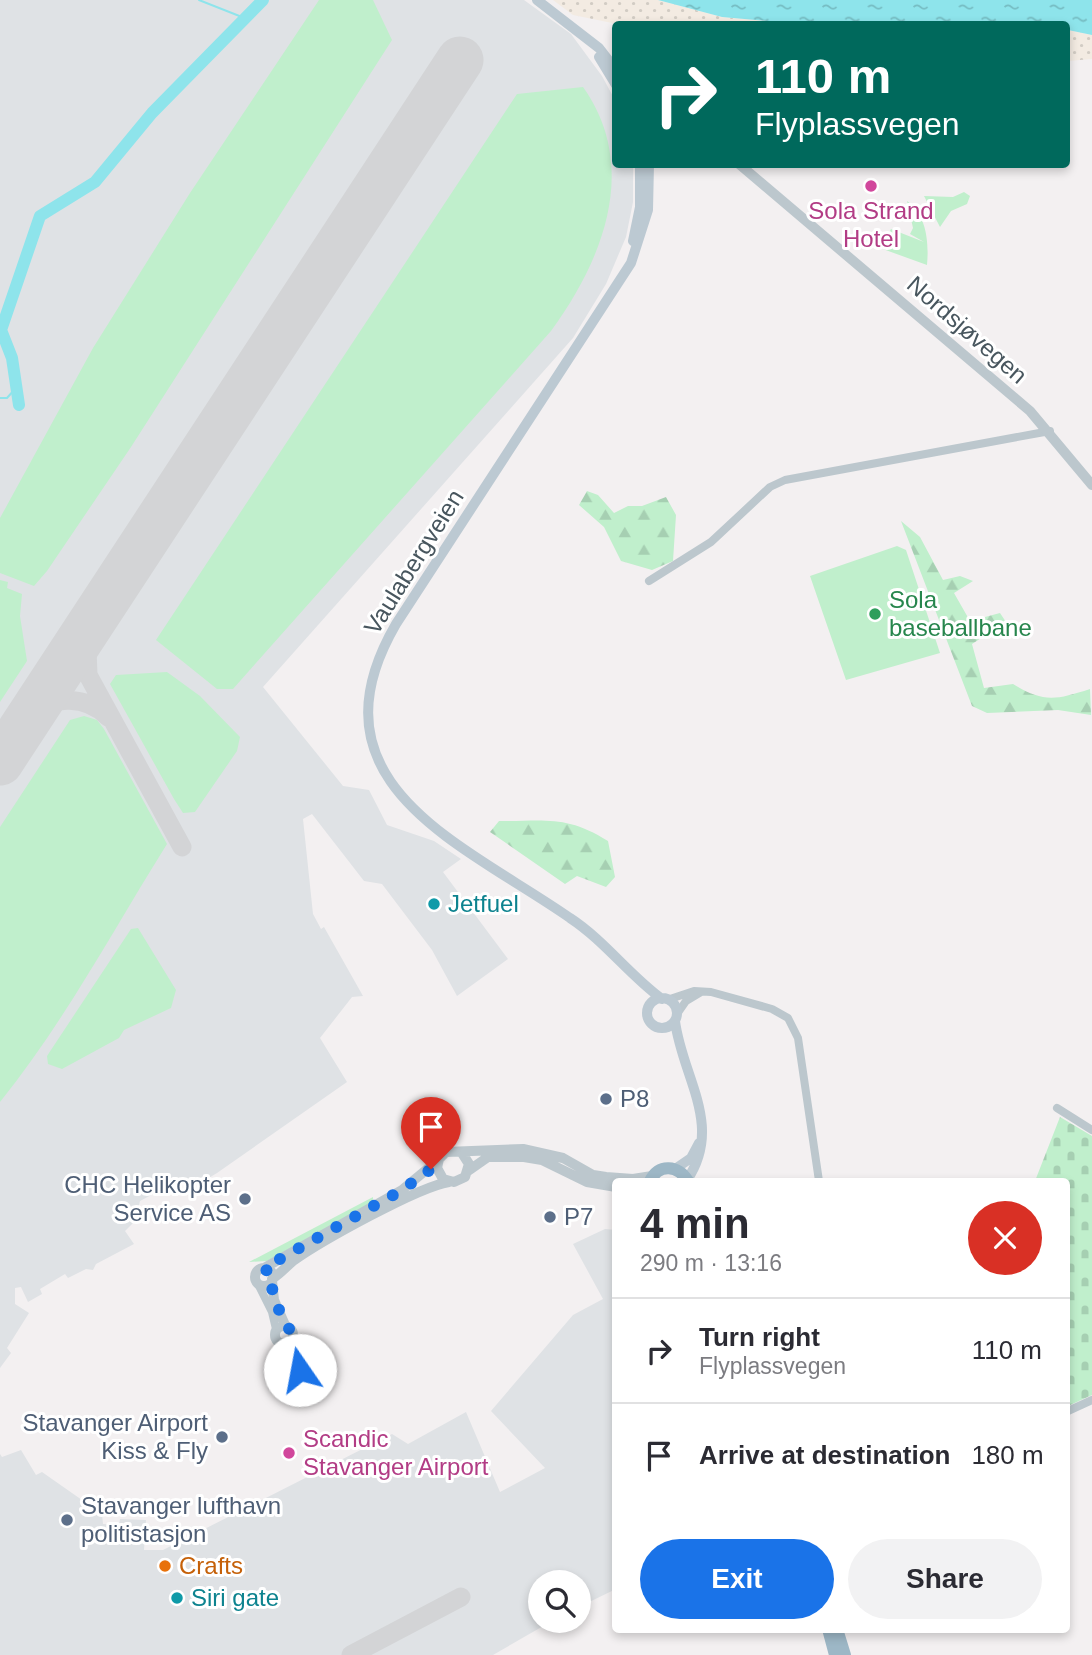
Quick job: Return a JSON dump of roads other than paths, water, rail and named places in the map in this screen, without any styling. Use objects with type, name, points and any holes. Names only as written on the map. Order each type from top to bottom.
[{"type":"highway","points":[[652,1178],[667,1168],[675,1169],[685,1178]]},
{"type":"highway","points":[[829,1633],[835,1655]]},
{"type":"highway","points":[[838,1633],[845,1655]]},
{"type":"main road","points":[[537,0],[599,48],[612,65]]},
{"type":"main road","points":[[585,37],[612,79]]},
{"type":"main road","name":"Vaulabergveien","points":[[618,283],[636,228],[641,187],[640,168]]},
{"type":"main road","name":"Vaulabergveien","points":[[649,168],[650,187],[644,228],[631,263],[396,624],[376,670],[370,711],[372,738],[381,766],[394,789],[410,808],[450,840],[579,923],[614,953],[642,985],[665,999]]},
{"type":"main road","points":[[642,985],[650,1022],[678,1044]]},
{"type":"main road","points":[[647,1011],[652,1002],[665,999],[675,1007],[678,1044],[696,1093],[702,1130],[703,1149],[688,1178]]},
{"type":"main road","points":[[659,1028],[666,1028],[676,1017]]},
{"type":"main road","points":[[675,1169],[691,1158],[702,1130]]},
{"type":"street","name":"Nordsjøvegen","points":[[744,168],[918,314],[1050,431],[1092,485]]},
{"type":"street","points":[[649,581],[711,542],[770,487],[785,480],[1050,431]]},
{"type":"street","points":[[676,1017],[686,1001],[701,992]]},
{"type":"street","points":[[665,999],[701,992],[716,993],[778,1011],[793,1024],[798,1038],[819,1178]]},
{"type":"street","points":[[1057,1108],[1092,1130]]},
{"type":"street","points":[[280,1327],[258,1284],[256,1272],[402,1190],[446,1152],[523,1149],[562,1158],[593,1175],[615,1178]]},
{"type":"street","points":[[462,1153],[467,1158],[468,1171]]},
{"type":"street","points":[[258,1284],[264,1286],[293,1262],[406,1198],[437,1184],[462,1180],[468,1171],[488,1157],[542,1160],[587,1182],[612,1186]]},
{"type":"street","points":[[438,1161],[439,1174],[449,1182]]},
{"type":"street","points":[[264,1268],[271,1271],[280,1327],[275,1338],[292,1361],[290,1374]]},
{"type":"street","points":[[280,1327],[291,1329],[300,1370],[284,1395]]},
{"type":"street","points":[[281,1343],[288,1343],[293,1336]]},
{"type":"street","points":[[1070,1410],[1092,1400]]},
{"type":"water","points":[[658,0],[1092,0],[1092,35],[1070,30],[1070,21],[767,21],[722,17]]},
{"type":"waterway","points":[[199,0],[247,19]]},
{"type":"waterway","points":[[19,405],[12,358],[1,330],[40,216],[95,182],[152,113],[263,0]]},
{"type":"waterway","points":[[0,398],[7,398],[15,389]]},
{"type":"place","name":"Sola Strand Hotel","points":[[871,186]]},
{"type":"place","name":"Sola baseballbane","points":[[875,614]]},
{"type":"place","name":"Jetfuel","points":[[434,904]]},
{"type":"place","name":"P8","points":[[606,1099]]},
{"type":"place","name":"CHC Helikopter Service AS","points":[[245,1199]]},
{"type":"place","name":"P7","points":[[550,1217]]},
{"type":"place","name":"Stavanger Airport Kiss & Fly","points":[[222,1437]]},
{"type":"place","name":"Scandic Stavanger Airport","points":[[289,1453]]},
{"type":"place","name":"Stavanger lufthavn politistasjon","points":[[67,1520]]},
{"type":"place","name":"Crafts","points":[[165,1566]]},
{"type":"place","name":"Siri gate","points":[[177,1598]]}]
